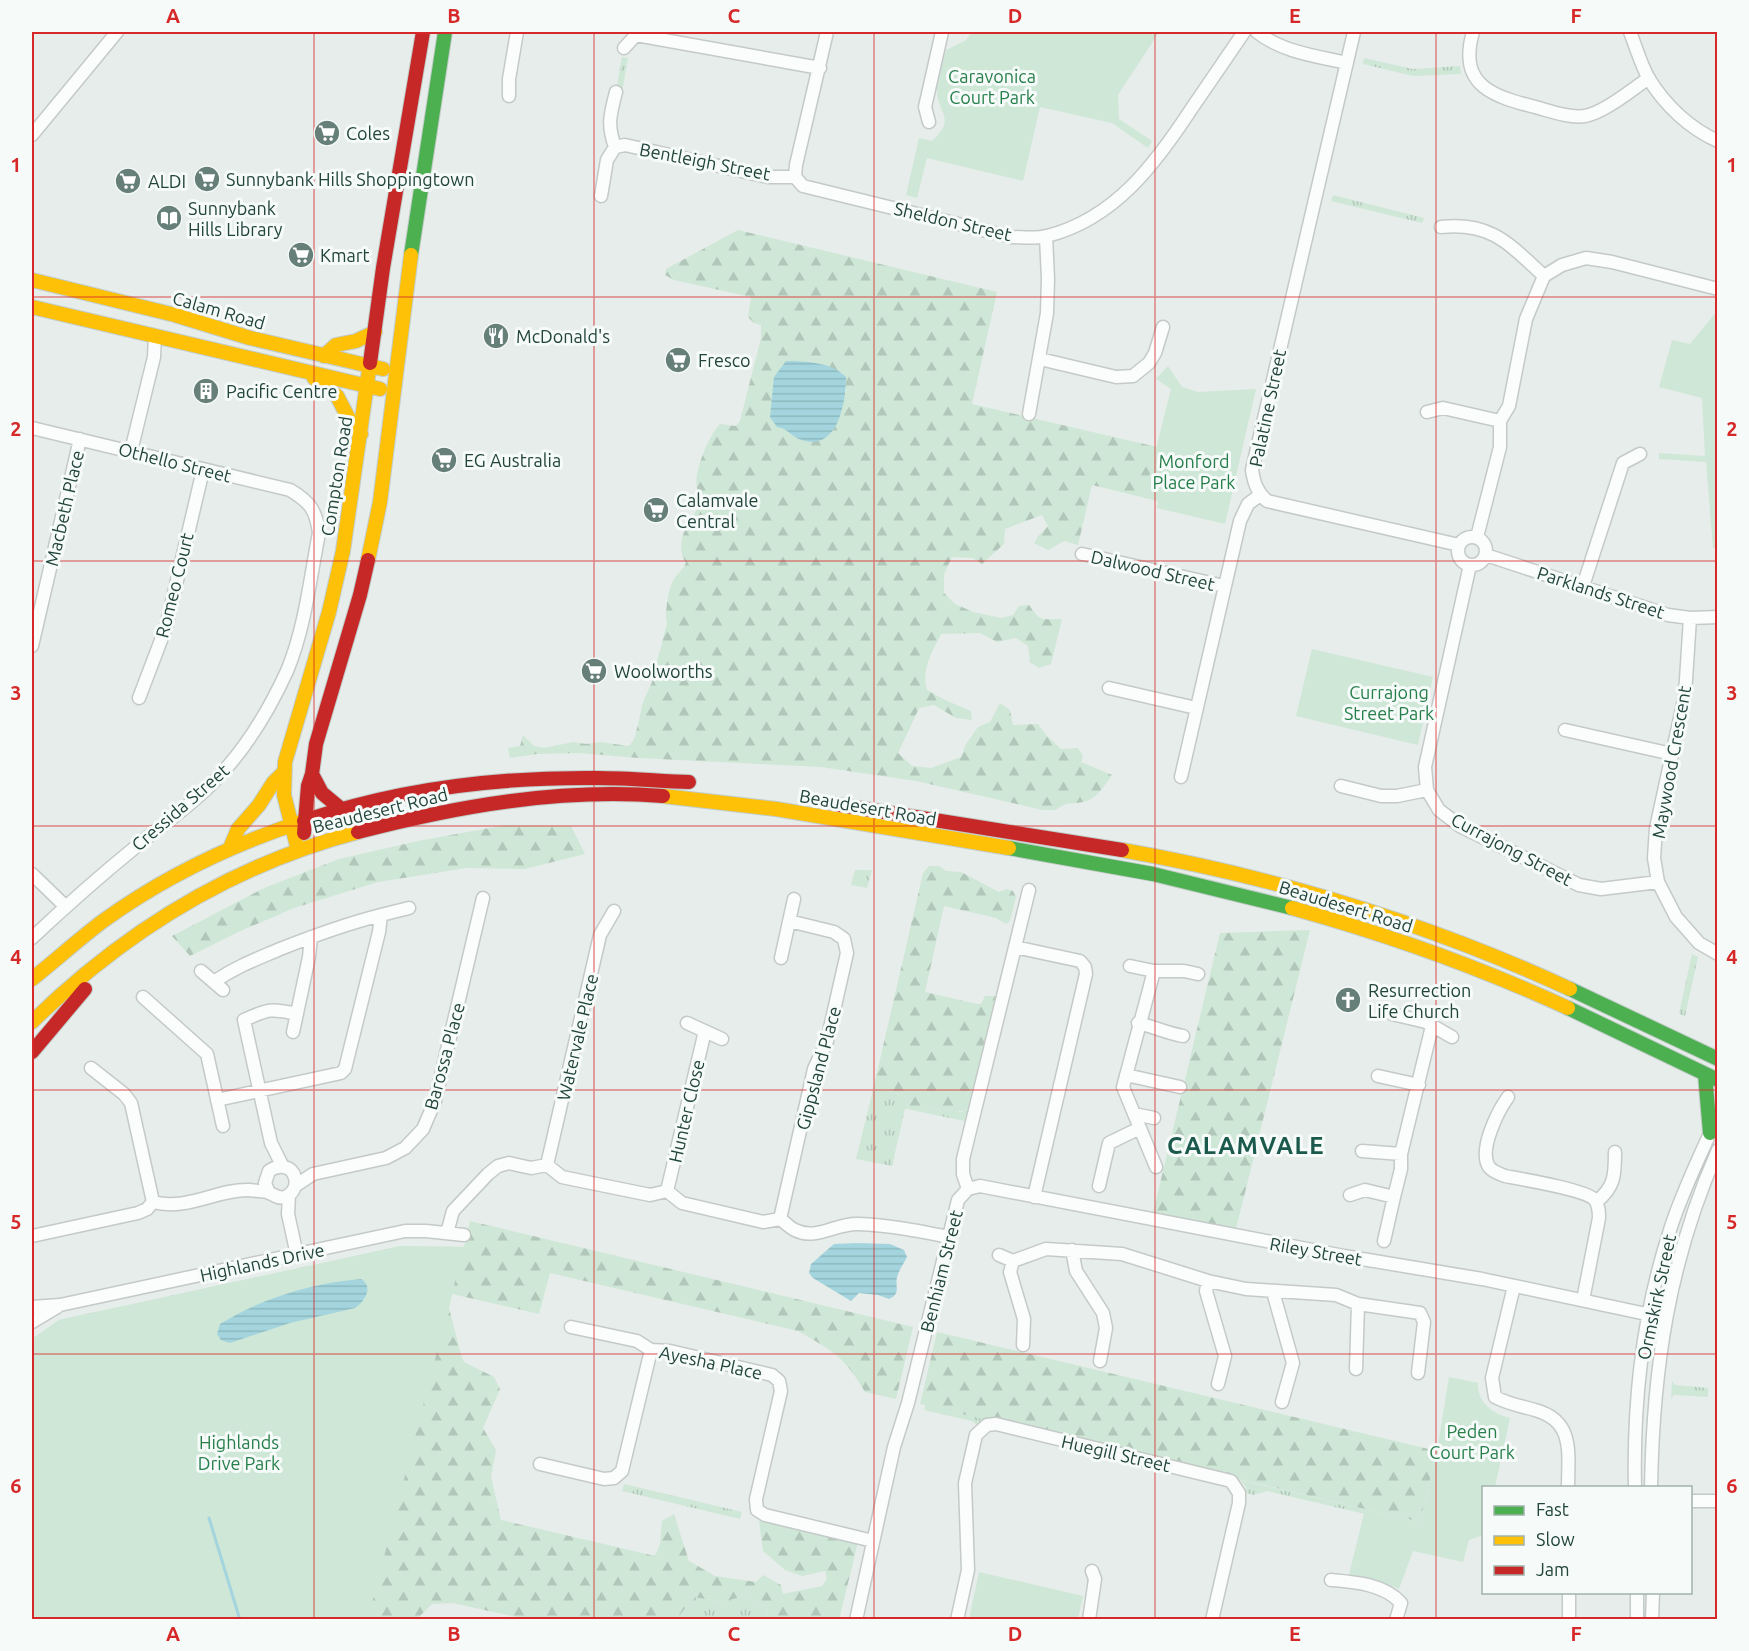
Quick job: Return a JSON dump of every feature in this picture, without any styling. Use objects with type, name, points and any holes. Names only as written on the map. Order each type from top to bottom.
[{"type":"main road","name":"Compton Road","points":[[301,849],[298,822],[284,795],[286,752],[339,572],[362,434],[383,268],[423,32]]},
{"type":"main road","name":"Compton Road","points":[[298,822],[312,774],[320,727],[369,558],[380,502],[414,240],[445,32]]},
{"type":"main road","name":"Calam Road","points":[[32,280],[181,316],[250,338],[397,372]]},
{"type":"main road","points":[[80,292],[98,308],[152,323],[155,336]]},
{"type":"main road","points":[[32,307],[310,374],[394,391]]},
{"type":"main road","points":[[324,356],[336,345],[356,341],[375,332]]},
{"type":"main road","points":[[310,374],[340,400],[350,422],[362,434]]},
{"type":"main road","points":[[230,848],[238,829],[284,772]]},
{"type":"main road","points":[[312,774],[322,793],[340,808]]},
{"type":"main road","name":"Beaudesert Road","points":[[32,979],[85,933],[119,909],[181,872],[230,848],[340,808],[426,789],[517,779],[598,777],[698,783]]},
{"type":"main road","name":"Beaudesert Road","points":[[32,1022],[98,961],[131,937],[204,893],[301,849],[435,814],[498,802],[552,796],[610,794],[677,797],[774,809],[1151,874],[1310,913],[1407,944],[1503,979],[1711,1077]]},
{"type":"main road","name":"Beaudesert Road","points":[[817,801],[1126,850],[1305,890],[1457,939],[1558,982],[1718,1059]]},
{"type":"main road","points":[[32,1052],[81,993],[119,958],[131,937]]},
{"type":"main road","points":[[1710,1133],[1711,1077]]},
{"type":"street","points":[[32,135],[117,32]]},
{"type":"street","points":[[509,96],[509,79],[517,32]]},
{"type":"street","points":[[795,177],[828,32]]},
{"type":"street","points":[[929,122],[925,107],[942,32]]},
{"type":"street","name":"Sheldon Street","points":[[795,177],[803,186],[1011,237],[1046,236],[1079,225],[1105,210],[1140,178],[1163,152],[1244,32]]},
{"type":"street","points":[[1257,32],[1283,47],[1347,63]]},
{"type":"street","name":"Palatine Street","points":[[1181,777],[1224,586],[1245,509],[1260,495],[1252,470],[1354,32]]},
{"type":"street","points":[[1473,32],[1470,51],[1471,68],[1476,80],[1492,94],[1508,100],[1562,114],[1583,116],[1597,112],[1649,78]]},
{"type":"street","points":[[1630,32],[1649,78],[1671,108],[1698,130],[1718,141]]},
{"type":"street","points":[[624,48],[635,33],[820,68]]},
{"type":"street","name":"Bentleigh Street","points":[[615,147],[609,131],[610,115],[616,92]]},
{"type":"street","name":"Bentleigh Street","points":[[601,196],[606,160],[615,147],[625,145],[768,177],[795,177]]},
{"type":"street","points":[[1441,227],[1463,225],[1492,233],[1503,239],[1544,276]]},
{"type":"street","points":[[1029,414],[1047,313],[1046,236]]},
{"type":"street","points":[[1477,537],[1500,447],[1500,421],[1509,406],[1527,319],[1544,276],[1562,265],[1586,258],[1612,262],[1718,289]]},
{"type":"street","points":[[1040,359],[1116,377],[1132,376],[1149,363],[1155,353],[1163,327]]},
{"type":"street","points":[[131,451],[154,357],[155,336]]},
{"type":"street","points":[[1427,412],[1443,408],[1500,421]]},
{"type":"street","name":"Othello Street","points":[[32,428],[290,490],[304,498],[313,509]]},
{"type":"street","name":"Macbeth Place","points":[[32,646],[80,440]]},
{"type":"street","points":[[1583,586],[1623,463],[1640,454]]},
{"type":"street","name":"Romeo Court","points":[[139,698],[166,627],[203,470]]},
{"type":"street","points":[[1260,495],[1276,504],[1459,545]]},
{"type":"street","name":"Cressida Street","points":[[32,938],[65,906],[220,775],[244,748],[266,712],[287,669],[301,624],[319,533],[313,509]]},
{"type":"street","points":[[1468,537],[1477,537],[1486,546],[1486,555],[1483,561],[1470,565],[1461,559],[1458,552],[1459,545],[1468,537]]},
{"type":"street","name":"Dalwood Street","points":[[1082,554],[1224,586]]},
{"type":"street","name":"Parklands Street","points":[[1486,555],[1668,615],[1690,618],[1718,617]]},
{"type":"street","points":[[1341,786],[1381,796],[1397,796],[1427,790],[1425,767],[1470,565]]},
{"type":"street","name":"Maywood Crescent","points":[[1690,618],[1685,695],[1656,828],[1654,858],[1658,882],[1676,917],[1699,943],[1718,954]]},
{"type":"street","points":[[1109,688],[1196,708]]},
{"type":"street","points":[[1565,730],[1672,754]]},
{"type":"street","name":"Currajong Street","points":[[1427,790],[1439,810],[1460,826],[1579,885],[1601,889],[1658,882]]},
{"type":"street","points":[[32,874],[65,906]]},
{"type":"street","name":"Benhiam Street","points":[[856,1620],[894,1447],[908,1403],[958,1200],[968,1189],[963,1174],[963,1159],[1029,890]]},
{"type":"street","name":"Barossa Place","points":[[282,1193],[313,1174],[386,1158],[405,1148],[423,1129],[435,1101],[483,898]]},
{"type":"street","points":[[781,958],[794,899]]},
{"type":"street","points":[[201,971],[218,986],[233,968],[344,925],[409,908]]},
{"type":"street","name":"Watervale Place","points":[[547,1165],[600,934],[614,911]]},
{"type":"street","points":[[217,1100],[340,1073],[345,1069],[379,932],[381,915]]},
{"type":"street","name":"Gippsland Place","points":[[780,1219],[814,1069],[827,1041],[847,953],[844,939],[834,932],[789,921]]},
{"type":"street","points":[[293,1032],[311,938]]},
{"type":"street","points":[[1015,947],[1080,961],[1086,968],[1034,1197]]},
{"type":"street","points":[[1130,966],[1154,971],[1184,971],[1198,974]]},
{"type":"street","points":[[1154,971],[1143,1016],[1138,1023],[1123,1087],[1156,1167]]},
{"type":"street","points":[[143,997],[207,1054],[223,1126]]},
{"type":"street","points":[[153,1202],[174,1205],[247,1190],[282,1193],[296,1180],[271,1143],[244,1020],[266,1010],[297,1014]]},
{"type":"street","points":[[1392,1014],[1426,1022],[1452,1037]]},
{"type":"street","points":[[687,1023],[722,1039]]},
{"type":"street","points":[[1138,1023],[1183,1036]]},
{"type":"street","points":[[1384,1241],[1401,1169],[1401,1154],[1432,1026]]},
{"type":"street","name":"Hunter Close","points":[[667,1191],[705,1031]]},
{"type":"street","points":[[91,1068],[124,1094],[131,1103],[153,1202]]},
{"type":"street","points":[[1126,1075],[1180,1087]]},
{"type":"street","points":[[1378,1076],[1419,1085]]},
{"type":"street","points":[[1508,1096],[1496,1115],[1486,1155],[1488,1166],[1505,1176],[1583,1193],[1596,1202],[1599,1209],[1584,1300]]},
{"type":"street","points":[[1134,1114],[1154,1118]]},
{"type":"street","name":"Ormskirk Street","points":[[1635,1486],[1634,1450],[1637,1408],[1641,1362],[1649,1315],[1670,1229],[1718,1116]]},
{"type":"street","points":[[1099,1186],[1109,1143],[1140,1128]]},
{"type":"street","points":[[271,1143],[266,1188],[282,1193]]},
{"type":"street","name":"Ormskirk Street","points":[[1651,1486],[1655,1390],[1665,1318],[1693,1214],[1718,1150]]},
{"type":"street","points":[[1362,1151],[1401,1154]]},
{"type":"street","points":[[1596,1202],[1608,1192],[1615,1172],[1615,1152]]},
{"type":"street","points":[[447,1233],[453,1211],[488,1174],[498,1166],[509,1163],[531,1168],[547,1165],[562,1177],[650,1195],[667,1191],[682,1203],[763,1222],[780,1219],[795,1230],[814,1235],[845,1224],[857,1224],[902,1228],[949,1237]]},
{"type":"street","points":[[247,1190],[273,1168],[287,1169]]},
{"type":"street","name":"Barossa Place","points":[[287,1169],[313,1174]]},
{"type":"street","name":"Riley Street","points":[[968,1189],[980,1186],[1344,1256],[1514,1286],[1665,1318]]},
{"type":"street","points":[[1350,1195],[1365,1190],[1394,1197]]},
{"type":"street","points":[[282,1193],[297,1255]]},
{"type":"street","points":[[32,1236],[138,1213],[147,1209],[153,1202]]},
{"type":"street","name":"Highlands Drive","points":[[32,1307],[60,1305],[405,1231],[426,1230],[464,1235]]},
{"type":"street","points":[[999,1255],[1013,1261],[1046,1249],[1122,1254],[1208,1281],[1246,1289],[1336,1295],[1358,1304],[1420,1312],[1425,1323],[1418,1373]]},
{"type":"street","points":[[1072,1250],[1076,1271],[1103,1313],[1106,1328],[1100,1361]]},
{"type":"street","points":[[1013,1261],[1010,1272],[1024,1319],[1023,1345]]},
{"type":"street","points":[[1208,1281],[1206,1292],[1225,1356],[1218,1384]]},
{"type":"street","points":[[1514,1286],[1492,1378],[1492,1389],[1495,1397],[1507,1404],[1549,1415],[1564,1428],[1568,1452],[1568,1486]]},
{"type":"street","points":[[1274,1292],[1293,1363],[1282,1402]]},
{"type":"street","points":[[1356,1369],[1358,1304]]},
{"type":"street","name":"Highlands Drive","points":[[32,1322],[60,1305]]},
{"type":"street","name":"Ayesha Place","points":[[571,1327],[637,1341],[651,1350],[670,1351],[772,1375],[779,1381],[781,1391],[756,1499],[757,1510],[765,1515],[873,1541]]},
{"type":"street","points":[[540,1464],[604,1479],[614,1478],[622,1471],[651,1350]]},
{"type":"street","name":"Huegill Street","points":[[957,1620],[968,1570],[965,1483],[976,1435],[987,1425],[996,1424],[1231,1481],[1239,1493],[1239,1503],[1212,1620]]},
{"type":"street","points":[[1692,1501],[1718,1501]]},
{"type":"street","points":[[1089,1620],[1095,1579],[1092,1570]]},
{"type":"street","points":[[1331,1580],[1350,1582],[1392,1593],[1401,1603],[1396,1620]]},
{"type":"street","points":[[1569,1594],[1569,1620]]},
{"type":"street","points":[[1636,1594],[1637,1620]]},
{"type":"street","points":[[1652,1620],[1653,1594]]},
{"type":"green space","name":"Caravonica Court Park","points":[[972,32],[1159,32],[1118,95],[1119,119],[1152,141],[1148,148],[1112,123],[1040,107],[1023,181],[927,158],[917,198],[906,195],[919,138],[932,141],[944,126],[945,120],[937,88],[946,50],[966,40]]},
{"type":"green space","points":[[622,57],[628,58],[622,92],[616,91]]},
{"type":"green space","points":[[1364,58],[1413,69],[1460,66],[1461,74],[1413,76],[1363,64]]},
{"type":"green space","points":[[1333,195],[1424,218],[1422,223],[1331,201]]},
{"type":"green space","points":[[738,230],[997,292],[972,404],[1157,447],[1169,440],[1158,501],[1092,485],[1078,545],[1064,541],[1048,550],[1034,543],[1048,526],[1042,515],[1005,529],[1004,544],[982,564],[973,558],[952,557],[944,574],[944,593],[955,604],[973,612],[1001,618],[1013,615],[1019,606],[1029,605],[1040,618],[1062,619],[1051,664],[1039,668],[1030,662],[1028,646],[1016,638],[997,642],[980,633],[941,634],[926,668],[927,690],[971,711],[972,720],[956,718],[934,705],[919,708],[898,753],[912,766],[931,768],[961,757],[966,744],[978,727],[990,722],[1000,703],[1010,710],[1013,725],[1038,724],[1061,749],[1078,748],[1083,756],[1081,762],[1112,775],[1096,795],[1088,801],[1067,804],[1056,810],[1043,810],[916,781],[821,767],[579,753],[537,754],[510,758],[508,748],[520,746],[523,735],[534,746],[544,748],[573,742],[630,745],[635,737],[643,702],[652,682],[667,623],[670,588],[686,563],[682,555],[682,539],[684,531],[701,503],[696,481],[703,454],[720,424],[736,426],[740,421],[761,338],[761,325],[754,323],[748,317],[751,297],[674,280],[665,275],[666,269]],"holes":[[[808,361],[828,367],[845,376],[846,391],[800,440],[770,417],[774,392]]]},
{"type":"green space","points":[[1717,311],[1718,547],[1713,548],[1706,462],[1659,459],[1659,453],[1705,456],[1702,398],[1659,387],[1672,340],[1690,344]]},
{"type":"green space","name":"Monford Place Park","points":[[1168,366],[1182,387],[1198,392],[1256,389],[1225,524],[1157,508],[1158,501],[1144,497],[1171,389],[1156,379]]},
{"type":"green space","name":"Currajong Street Park","points":[[1312,649],[1433,677],[1418,745],[1296,716]]},
{"type":"green space","points":[[506,825],[571,826],[585,854],[525,869],[466,868],[378,882],[294,908],[190,956],[172,936],[264,888],[339,859],[418,841]]},
{"type":"green space","points":[[929,866],[939,866],[946,871],[961,872],[999,892],[1007,889],[1013,891],[1016,897],[1010,921],[1006,924],[996,918],[944,906],[925,992],[977,1004],[981,1004],[985,996],[996,996],[968,1109],[962,1111],[928,1107],[916,1111],[908,1109],[906,1097],[882,1089],[882,1095],[877,1095],[873,1090],[923,873]]},
{"type":"green space","points":[[855,870],[872,870],[867,888],[851,885]]},
{"type":"green space","points":[[1310,930],[1236,1229],[1153,1213],[1220,933]]},
{"type":"green space","points":[[1692,954],[1698,957],[1685,1016],[1679,1014]]},
{"type":"green space","points":[[881,1089],[906,1097],[908,1109],[905,1109],[892,1166],[856,1159],[873,1090],[877,1095]]},
{"type":"green space","points":[[928,1107],[961,1112],[968,1109],[965,1121],[916,1111]]},
{"type":"green space","name":"Highlands Drive Park","points":[[470,1221],[913,1327],[896,1399],[865,1392],[844,1362],[798,1331],[550,1273],[539,1314],[452,1294],[449,1308],[464,1362],[494,1377],[500,1389],[483,1428],[496,1450],[491,1477],[501,1520],[655,1556],[660,1544],[662,1521],[674,1514],[689,1561],[715,1576],[756,1582],[763,1575],[781,1585],[783,1594],[822,1586],[827,1579],[825,1571],[802,1576],[785,1570],[763,1551],[759,1521],[858,1542],[839,1620],[768,1619],[767,1607],[745,1596],[721,1602],[694,1597],[679,1616],[681,1620],[525,1619],[453,1603],[432,1604],[416,1620],[32,1619],[32,1339],[59,1320],[401,1246],[464,1247]]},
{"type":"green space","name":"Highlands Drive Park","points":[[401,1246],[464,1247],[368,1619],[32,1619],[32,1339],[59,1320]]},
{"type":"green space","points":[[937,1332],[1437,1451],[1420,1522],[920,1404]]},
{"type":"green space","name":"Peden Court Park","points":[[1449,1377],[1478,1383],[1483,1402],[1498,1414],[1510,1418],[1495,1486],[1482,1486],[1482,1535],[1469,1540],[1463,1562],[1413,1551],[1399,1589],[1349,1575],[1365,1509],[1420,1522],[1437,1451]]},
{"type":"green space","points":[[1672,1381],[1675,1385],[1708,1388],[1708,1397],[1674,1395],[1671,1399]]},
{"type":"green space","points":[[926,1405],[984,1419],[977,1425],[972,1421],[924,1410]]},
{"type":"green space","points":[[1240,1480],[1365,1509],[1365,1514],[1267,1491],[1254,1495],[1246,1493],[1246,1487]]},
{"type":"green space","points":[[624,1484],[742,1512],[740,1519],[622,1491]]},
{"type":"green space","points":[[979,1572],[1083,1596],[1078,1619],[969,1619]]},
{"type":"green space","points":[[745,1596],[767,1607],[768,1619],[681,1620],[679,1616],[694,1597],[721,1602]]},
{"type":"water","points":[[786,361],[826,365],[846,377],[842,411],[832,432],[824,439],[814,442],[799,439],[777,427],[770,417],[774,377]]},
{"type":"water","points":[[834,1244],[890,1244],[904,1250],[907,1257],[898,1274],[896,1292],[893,1297],[889,1299],[859,1293],[851,1301],[813,1278],[809,1273],[811,1264]]},
{"type":"water","points":[[361,1279],[367,1286],[367,1294],[355,1308],[290,1323],[230,1343],[221,1340],[217,1334],[220,1324],[270,1299],[324,1284]]},
{"type":"waterway","points":[[209,1518],[240,1620]]},
{"type":"traffic: fast","points":[[411,255],[445,32]]},
{"type":"traffic: fast","points":[[1009,848],[1153,874],[1292,908]]},
{"type":"traffic: fast","points":[[1570,989],[1718,1059]]},
{"type":"traffic: fast","points":[[1568,1008],[1718,1080]]},
{"type":"traffic: fast","points":[[1705,1074],[1710,1133]]},
{"type":"traffic: slow","points":[[368,560],[380,502],[411,255]]},
{"type":"traffic: slow","points":[[32,280],[175,315],[250,338],[383,369]]},
{"type":"traffic: slow","points":[[32,307],[380,389]]},
{"type":"traffic: slow","points":[[324,356],[336,345],[356,341],[375,332]]},
{"type":"traffic: slow","points":[[298,850],[284,795],[285,762],[329,612],[343,551],[370,363]]},
{"type":"traffic: slow","points":[[314,378],[337,396],[350,421],[361,434]]},
{"type":"traffic: slow","points":[[230,848],[238,829],[284,772]]},
{"type":"traffic: slow","points":[[663,796],[776,809],[1009,848]]},
{"type":"traffic: slow","points":[[32,979],[103,921],[150,890],[225,851],[304,821]]},
{"type":"traffic: slow","points":[[32,1022],[104,959],[183,905],[267,863],[358,832]]},
{"type":"traffic: slow","points":[[1122,850],[1238,874],[1351,905],[1461,943],[1570,989]]},
{"type":"traffic: slow","points":[[1292,908],[1432,952],[1568,1008]]},
{"type":"traffic: jam","points":[[370,363],[383,268],[423,32]]},
{"type":"traffic: jam","points":[[304,833],[308,786],[316,744],[360,595],[368,560]]},
{"type":"traffic: jam","points":[[312,774],[322,793],[340,808]]},
{"type":"traffic: jam","points":[[304,821],[412,793],[486,783],[560,778],[620,778],[689,782]]},
{"type":"traffic: jam","points":[[358,832],[433,814],[509,801],[586,795],[663,796]]},
{"type":"traffic: jam","points":[[834,804],[1122,850]]},
{"type":"traffic: jam","points":[[32,1052],[85,989]]},
{"type":"place","name":"Coles","points":[[327,133]]},
{"type":"place","name":"Sunnybank Hills Shoppingtown","points":[[207,179]]},
{"type":"place","name":"ALDI","points":[[128,181]]},
{"type":"place","name":"Sunnybank Hills Library","points":[[169,218]]},
{"type":"place","name":"Kmart","points":[[301,255]]},
{"type":"place","name":"McDonald's","points":[[496,336]]},
{"type":"place","name":"Fresco","points":[[678,360]]},
{"type":"place","name":"Pacific Centre","points":[[206,391]]},
{"type":"place","name":"EG Australia","points":[[444,460]]},
{"type":"place","name":"Calamvale Central","points":[[656,510]]},
{"type":"place","name":"Woolworths","points":[[594,671]]},
{"type":"place","name":"Resurrection Life Church","points":[[1348,1000]]},
{"type":"district","name":"CALAMVALE","points":[[1246,1145]]}]
